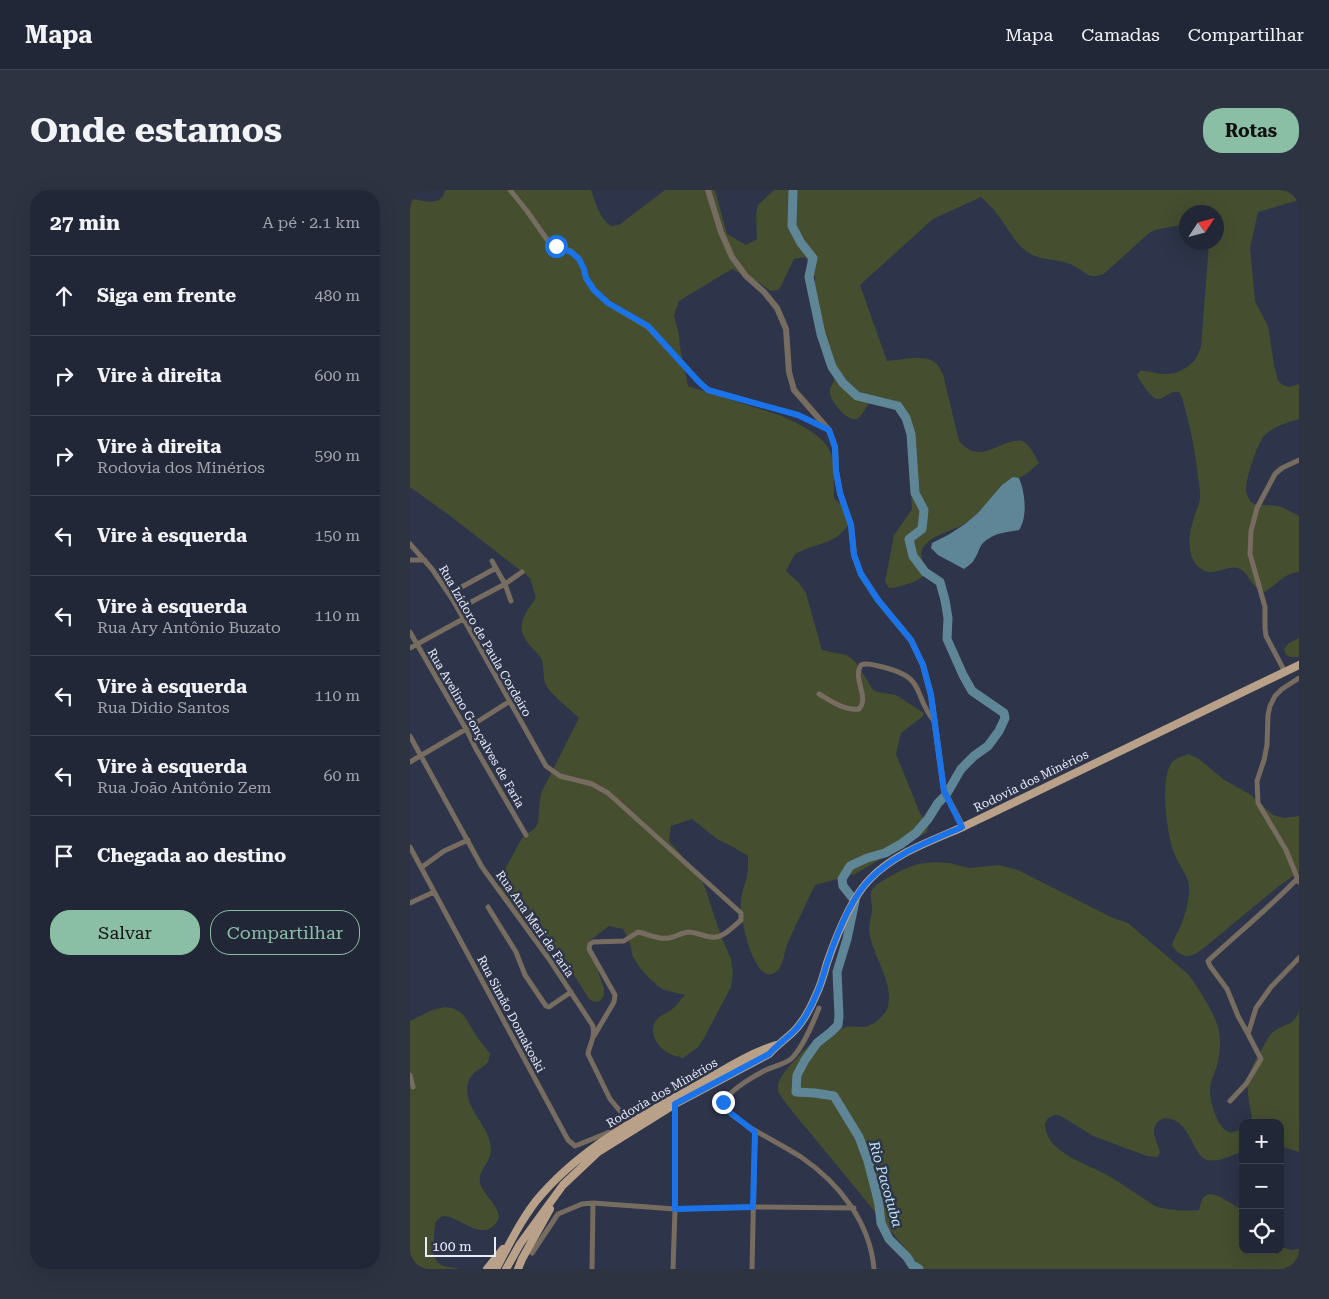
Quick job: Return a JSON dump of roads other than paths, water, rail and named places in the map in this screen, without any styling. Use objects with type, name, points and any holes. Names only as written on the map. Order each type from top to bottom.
[{"type":"main road","name":"Rodovia dos Minérios","points":[[506,1269],[520,1244],[563,1184],[598,1152],[675,1104],[769,1054],[796,1030],[816,996],[845,918],[856,898],[870,879],[890,861],[1299,666]]},
{"type":"main road","name":"Rodovia dos Minérios","points":[[496,1269],[515,1234],[541,1194],[570,1166],[630,1123],[729,1067],[778,1044]]},
{"type":"main road","points":[[518,1269],[550,1210],[556,1194]]},
{"type":"main road","points":[[487,1269],[515,1234]]},
{"type":"street","points":[[510,190],[528,211],[548,241],[571,252],[579,259],[586,278],[594,290],[608,303],[648,326],[708,390],[798,415],[829,430]]},
{"type":"street","points":[[708,190],[721,232],[732,257],[746,276],[764,292],[777,308],[786,329],[789,372],[794,390],[829,430],[835,447],[836,471],[840,493],[851,525],[854,555],[861,574],[878,600],[911,640],[923,665],[931,695],[944,791],[962,827]]},
{"type":"street","points":[[1285,672],[1266,636],[1265,607],[1250,554],[1251,531],[1257,508],[1275,474],[1282,468],[1299,460]]},
{"type":"street","name":"Rua Izidoro de Paula Cordeiro","points":[[410,544],[425,560],[449,594],[546,766],[553,773],[592,784],[608,793],[740,913],[741,920],[724,934],[713,938],[693,932],[684,932],[668,938],[658,938],[638,932],[624,941],[593,942],[590,944],[589,949],[615,995],[614,1002],[594,1036]]},
{"type":"street","points":[[410,560],[425,560]]},
{"type":"street","points":[[492,561],[511,601]]},
{"type":"street","points":[[449,594],[496,568]]},
{"type":"street","points":[[458,609],[522,572]]},
{"type":"street","points":[[410,648],[464,619]]},
{"type":"street","name":"Rua Avelino Gonçalves de Faria","points":[[410,632],[526,835]]},
{"type":"street","points":[[819,694],[841,706],[860,709],[863,705],[863,699],[858,672],[860,665],[868,664],[904,674],[911,679],[918,688],[934,721]]},
{"type":"street","points":[[1230,1101],[1246,1084],[1261,1059],[1238,1016],[1227,989],[1208,961],[1298,881],[1286,850],[1258,803],[1257,781],[1267,745],[1270,706],[1275,696],[1282,689],[1299,678]]},
{"type":"street","points":[[410,762],[510,701]]},
{"type":"street","name":"Rua Ana Meri de Faria","points":[[410,736],[482,867],[549,958],[593,1026],[594,1036]]},
{"type":"street","points":[[422,867],[444,851],[468,840]]},
{"type":"street","name":"Rua Simão Domakoski","points":[[410,847],[568,1140],[575,1146],[620,1130]]},
{"type":"street","points":[[410,903],[434,892]]},
{"type":"street","points":[[488,907],[516,952],[525,975],[546,1006],[549,1007],[570,992]]},
{"type":"street","points":[[1248,1034],[1256,1008],[1272,987],[1299,958]]},
{"type":"street","points":[[819,1008],[810,1031],[791,1058],[762,1072],[728,1095],[723,1102],[723,1107],[755,1132],[802,1158],[826,1178],[854,1208],[868,1238],[874,1269]]},
{"type":"street","points":[[594,1036],[588,1054],[610,1099],[630,1123]]},
{"type":"street","points":[[410,1075],[413,1087]]},
{"type":"street","points":[[673,1269],[675,1104]]},
{"type":"street","points":[[752,1269],[755,1132]]},
{"type":"street","points":[[532,1253],[558,1214],[582,1204],[593,1203],[675,1209],[753,1207],[854,1208]]},
{"type":"street","points":[[592,1269],[593,1203]]},
{"type":"water","points":[[1013,477],[1019,478],[1024,497],[1025,512],[1019,530],[990,537],[981,546],[973,561],[964,569],[938,555],[931,548],[932,543],[965,524],[978,513],[1002,485]]},
{"type":"waterway","name":"Rio Pacotuba","points":[[793,190],[792,226],[801,243],[813,258],[809,277],[821,334],[832,367],[843,383],[857,396],[898,406],[906,418],[911,434],[915,493],[924,510],[922,529],[909,539],[913,556],[925,572],[940,582],[948,618],[947,639],[972,691],[1004,713],[1005,718],[999,731],[988,746],[961,769],[946,795],[916,833],[885,853],[867,858],[850,866],[842,879],[843,886],[855,901],[847,939],[837,972],[838,1025],[817,1043],[797,1075],[796,1092],[834,1096],[859,1137],[868,1161],[879,1205],[881,1223],[889,1239],[907,1257],[912,1265],[919,1269]]}]
